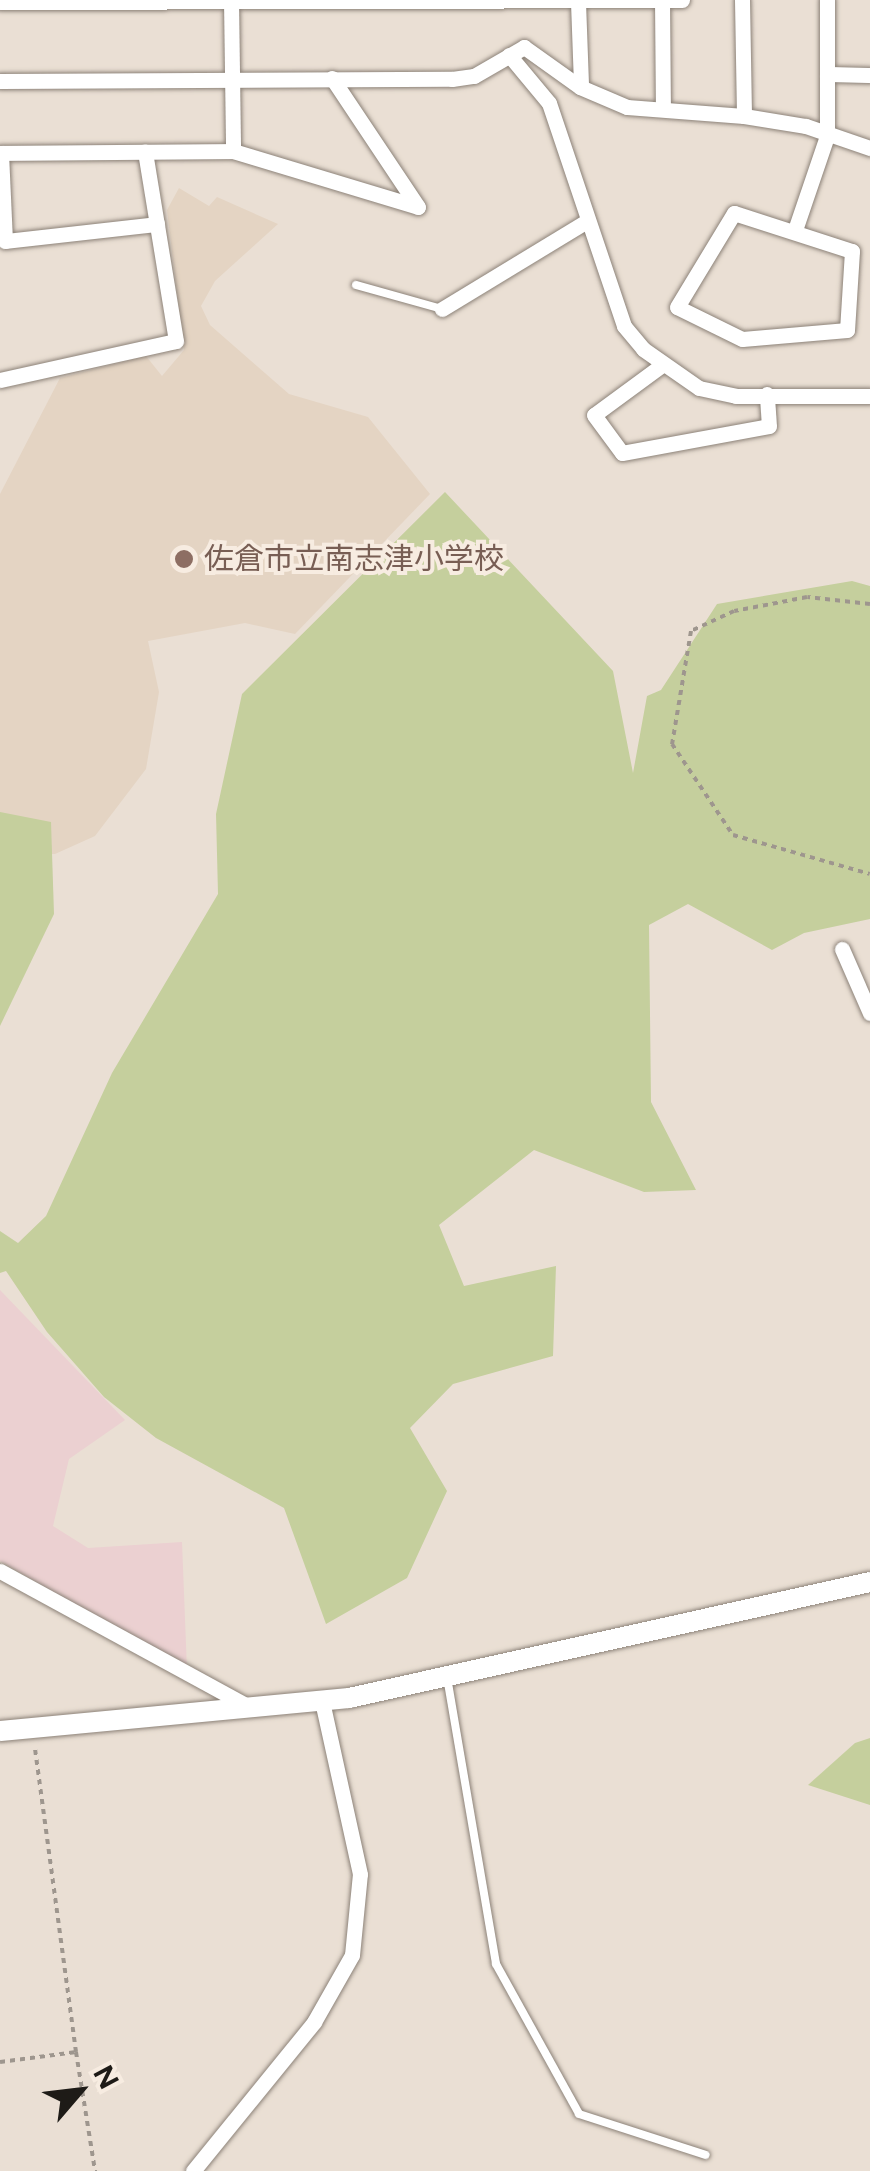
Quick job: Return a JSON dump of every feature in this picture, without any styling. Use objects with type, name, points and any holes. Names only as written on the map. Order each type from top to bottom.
[{"type":"street","points":[[662,0],[663,108]]},
{"type":"street","points":[[0,2],[682,0]]},
{"type":"street","points":[[742,0],[744,116]]},
{"type":"street","points":[[795,230],[827,136],[827,0]]},
{"type":"street","points":[[232,1],[232,151]]},
{"type":"street","points":[[578,2],[581,85]]},
{"type":"street","points":[[0,81],[452,80],[474,76],[524,47],[581,85],[627,107],[744,116],[870,148]]},
{"type":"street","points":[[509,55],[549,103],[587,221],[616,286],[624,326],[662,365],[698,388],[870,396]]},
{"type":"street","points":[[826,74],[870,74]]},
{"type":"street","points":[[157,224],[6,241],[0,154],[232,151],[418,207],[332,78]]},
{"type":"street","points":[[0,380],[176,340],[145,152]]},
{"type":"street","points":[[734,213],[795,230],[852,250],[847,330],[742,339],[677,307],[734,213]]},
{"type":"street","points":[[442,309],[587,221]]},
{"type":"street","points":[[662,365],[594,415],[622,454],[769,426],[767,394]]},
{"type":"street","points":[[842,949],[870,1013]]},
{"type":"street","points":[[0,1571],[253,1709]]},
{"type":"street","points":[[0,1731],[322,1701],[447,1677],[870,1582]]},
{"type":"street","points":[[193,2171],[314,2022],[352,1955],[360,1874],[322,1701]]},
{"type":"lane","points":[[356,285],[442,309]]},
{"type":"lane","points":[[447,1677],[496,1964],[578,2114],[706,2155]]},
{"type":"path","points":[[870,604],[807,597],[734,610],[691,631],[672,744],[733,835],[870,874]]},
{"type":"path","points":[[33,1728],[95,2171]]},
{"type":"path","points":[[0,2062],[76,2052]]},
{"type":"shaded area","name":"佐倉市立南志津小学校","points":[[179,188],[209,206],[217,197],[278,224],[215,281],[201,306],[210,325],[289,394],[368,417],[430,494],[295,634],[245,623],[148,641],[159,692],[146,769],[95,836],[55,854],[13,853],[0,841],[0,494],[60,378],[146,356],[162,376],[184,350],[167,210]]},
{"type":"shaded area","points":[[0,1290],[125,1420],[69,1459],[53,1526],[88,1548],[182,1542],[187,1670],[0,1561]]},
{"type":"green space","points":[[445,492],[613,671],[633,773],[647,696],[661,690],[717,604],[852,581],[870,586],[870,919],[804,933],[772,950],[688,904],[649,925],[651,1102],[696,1190],[644,1192],[534,1150],[439,1225],[464,1286],[556,1266],[553,1356],[453,1384],[410,1428],[447,1491],[407,1578],[326,1624],[284,1508],[156,1438],[104,1397],[47,1332],[6,1271],[0,1273],[0,1231],[18,1243],[46,1216],[112,1073],[218,894],[216,814],[242,694]]},
{"type":"green space","points":[[0,812],[51,822],[54,914],[0,1026]]},
{"type":"green space","points":[[870,1738],[870,1805],[808,1785],[855,1743]]},
{"type":"place","name":"佐倉市立南志津小学校","points":[[184,559]]}]
